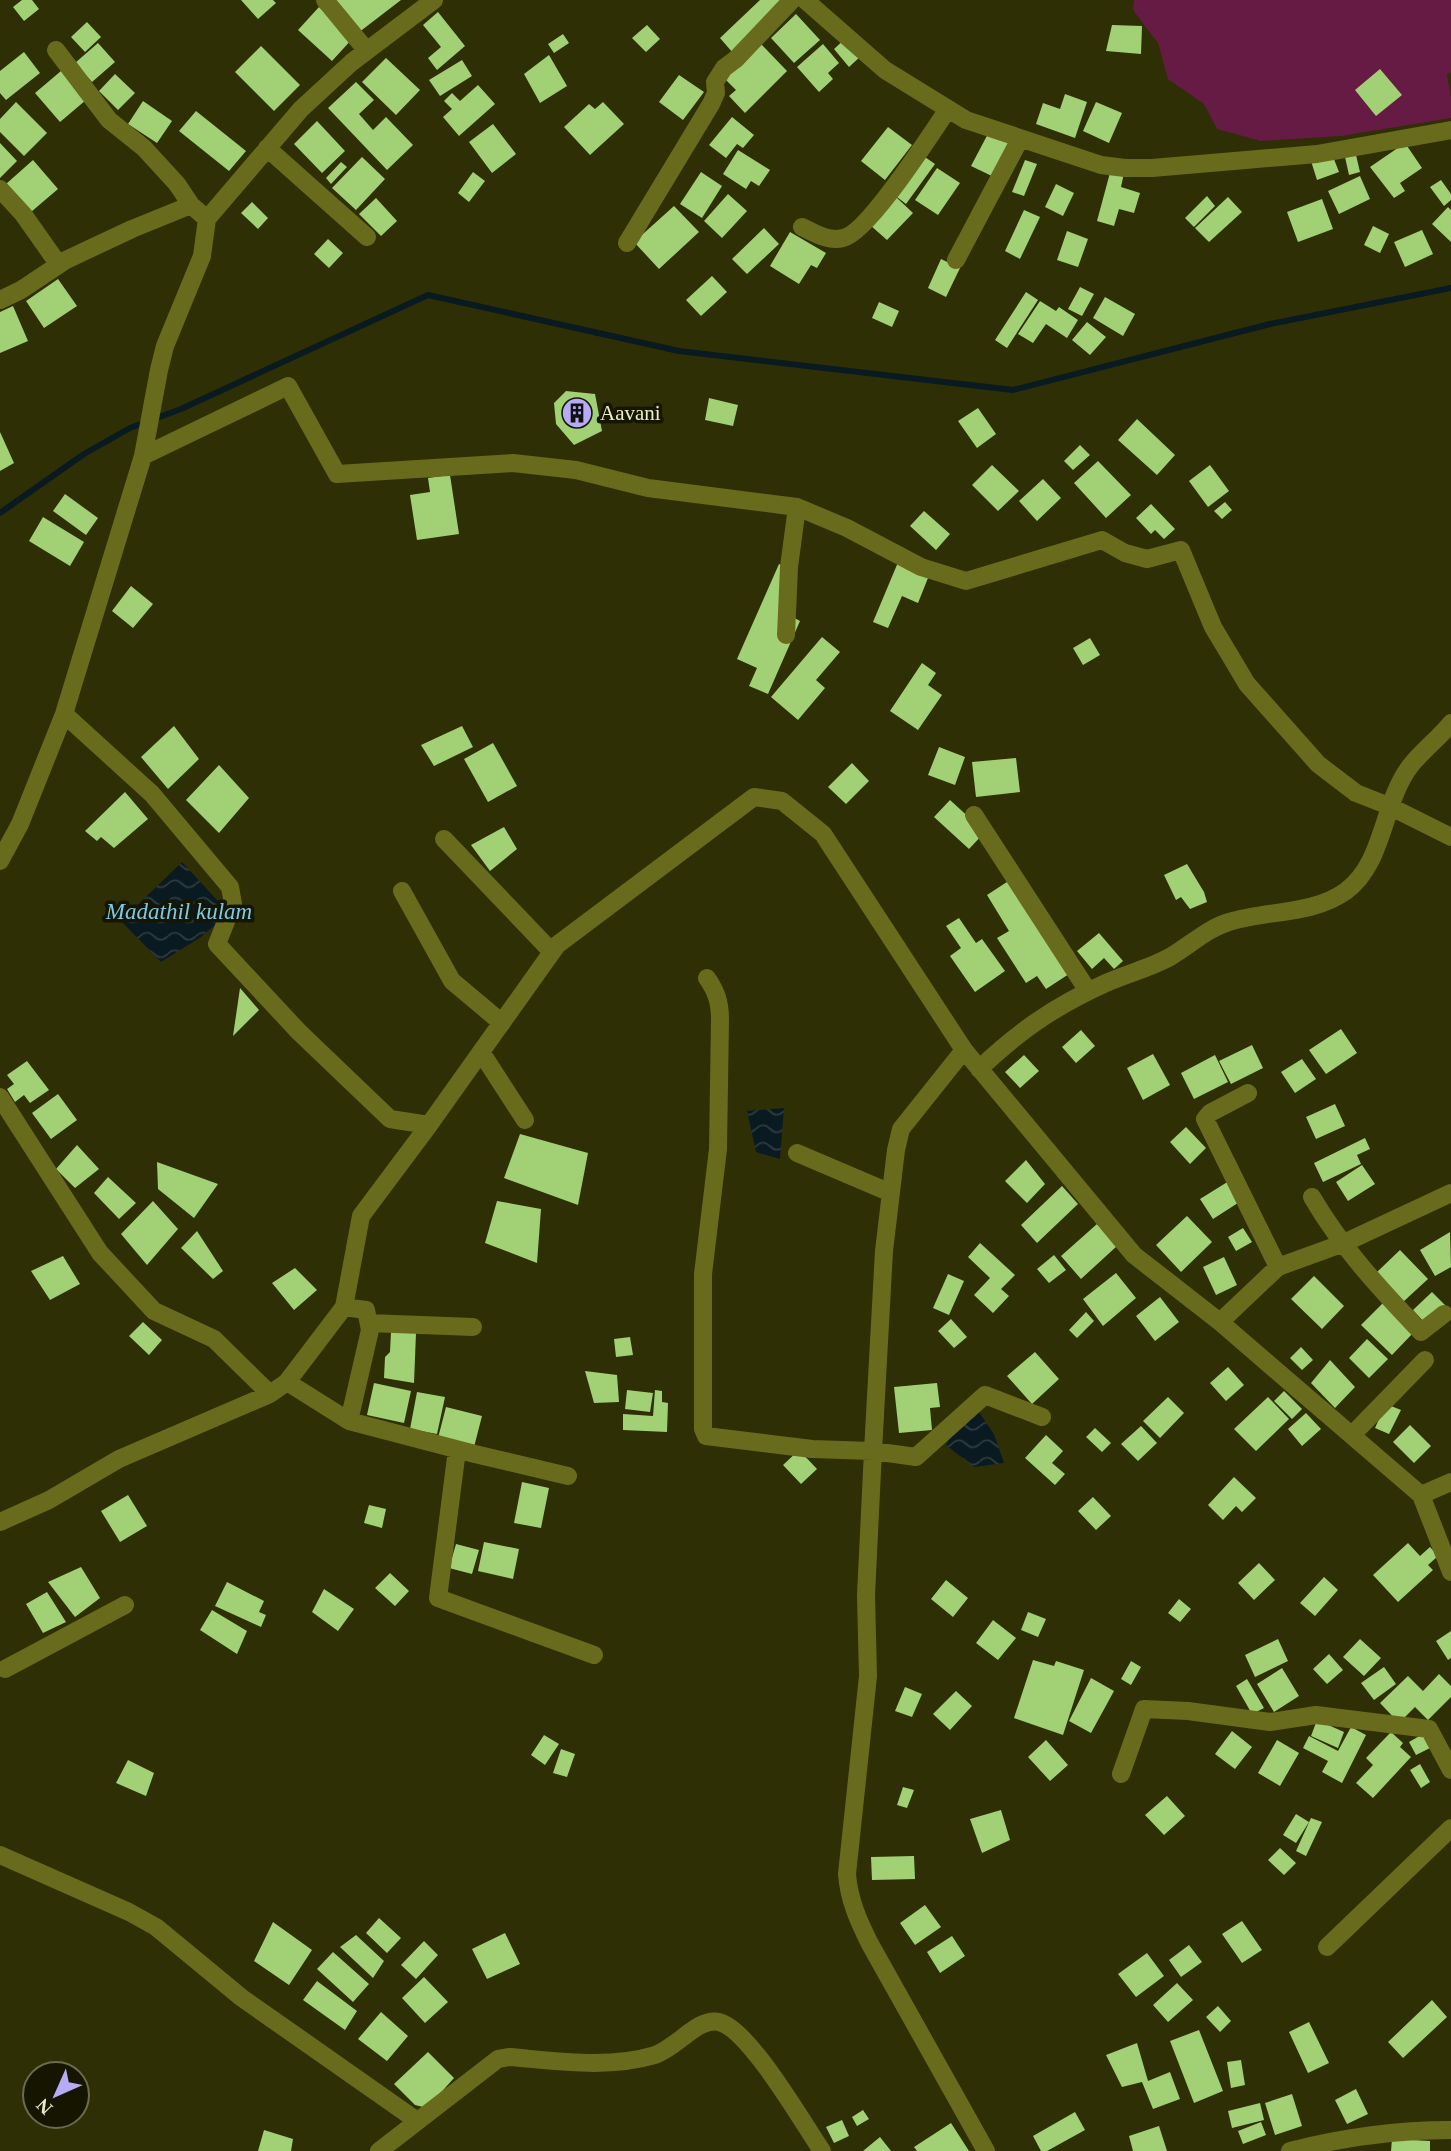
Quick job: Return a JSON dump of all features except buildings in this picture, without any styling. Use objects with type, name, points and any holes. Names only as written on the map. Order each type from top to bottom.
[{"type":"street","points":[[325,0],[367,51]]},
{"type":"street","points":[[0,861],[20,824],[64,714],[144,451],[165,346],[202,256],[207,219],[301,109],[367,51],[434,0]]},
{"type":"street","points":[[627,243],[706,112],[716,93],[717,77],[792,0]]},
{"type":"street","points":[[805,0],[885,70],[966,120],[1101,164],[1125,168],[1152,168],[1317,154],[1451,130]]},
{"type":"street","points":[[56,50],[109,120],[144,148],[177,184],[191,205],[207,219]]},
{"type":"street","points":[[802,227],[822,238],[843,238],[856,231],[894,186],[948,109]]},
{"type":"street","points":[[956,260],[1020,139]]},
{"type":"street","points":[[267,148],[367,237]]},
{"type":"street","points":[[0,190],[23,214],[59,265]]},
{"type":"street","points":[[0,299],[21,290],[59,265],[132,229],[191,205]]},
{"type":"street","points":[[144,451],[288,386],[337,474],[513,463],[576,470],[648,488],[797,507],[847,528],[921,567],[966,581],[1102,540],[1125,553],[1147,559],[1181,550],[1213,626],[1247,684],[1318,764],[1356,793],[1451,837]]},
{"type":"street","points":[[786,635],[789,567],[797,507]]},
{"type":"street","points":[[64,714],[152,794],[230,887],[233,904],[216,944],[299,1032],[390,1119],[429,1125]]},
{"type":"street","points":[[979,1069],[1013,1037],[1050,1012],[1088,991],[1167,958],[1227,922],[1311,906],[1345,892],[1363,876],[1375,850],[1389,806],[1410,766],[1451,723]]},
{"type":"street","points":[[0,1522],[49,1500],[119,1459],[270,1394],[287,1382],[344,1307],[361,1216],[557,944],[754,797],[782,801],[822,834],[964,1050],[1134,1255],[1220,1322],[1421,1495],[1451,1572]]},
{"type":"street","points":[[974,815],[1088,991]]},
{"type":"street","points":[[444,839],[552,952]]},
{"type":"street","points":[[402,891],[452,981],[502,1023]]},
{"type":"street","points":[[714,992],[718,1149],[703,1274],[703,1431],[707,1437],[916,1457],[985,1395],[1042,1417]]},
{"type":"street","points":[[964,1050],[901,1129],[891,1193],[884,1251],[866,1595],[868,1676],[847,1874],[854,1911],[870,1944],[986,2151]]},
{"type":"street","points":[[481,1052],[525,1120]]},
{"type":"street","points":[[1248,1093],[1210,1113],[1205,1119],[1278,1267]]},
{"type":"street","points":[[0,1097],[100,1253],[154,1311],[214,1339],[270,1394]]},
{"type":"street","points":[[797,1153],[891,1193]]},
{"type":"street","points":[[1220,1322],[1278,1267],[1344,1244],[1451,1193]]},
{"type":"street","points":[[1312,1197],[1378,1287],[1421,1332],[1444,1314]]},
{"type":"street","points":[[344,1307],[366,1310],[370,1330],[349,1421]]},
{"type":"street","points":[[369,1323],[473,1327]]},
{"type":"street","points":[[1352,1435],[1425,1360]]},
{"type":"street","points":[[287,1382],[349,1421],[568,1476]]},
{"type":"street","points":[[457,1450],[438,1598],[594,1656]]},
{"type":"street","points":[[1421,1495],[1451,1482]]},
{"type":"street","points":[[5,1669],[125,1605]]},
{"type":"street","points":[[1121,1774],[1144,1709],[1188,1711],[1270,1722],[1316,1715],[1429,1729],[1451,1770]]},
{"type":"street","points":[[1327,1947],[1451,1828]]},
{"type":"street","points":[[0,1855],[129,1912],[156,1927],[242,1998],[416,2120]]},
{"type":"street","points":[[379,2151],[498,2059],[510,2057],[596,2062],[638,2059],[668,2049],[703,2022],[711,2021],[728,2025],[750,2045],[822,2151]]},
{"type":"street","points":[[1290,2151],[1320,2143],[1400,2130],[1451,2130]]},
{"type":"shaded area","points":[[1134,0],[1451,0],[1451,72],[1447,75],[1451,118],[1341,136],[1261,141],[1217,129],[1204,104],[1168,79],[1158,43],[1133,10]]},
{"type":"water","name":"Madathil kulam","points":[[182,862],[229,913],[201,937],[161,962],[121,921]]},
{"type":"water","points":[[784,1108],[780,1159],[756,1152],[747,1111]]},
{"type":"water","points":[[971,1401],[994,1434],[1004,1463],[974,1467],[946,1445]]},
{"type":"waterway","points":[[0,513],[84,454],[130,428],[181,409],[428,295],[679,351],[1013,390],[1270,324],[1451,288]]},
{"type":"place","name":"Aavani","points":[[577,413]]}]
